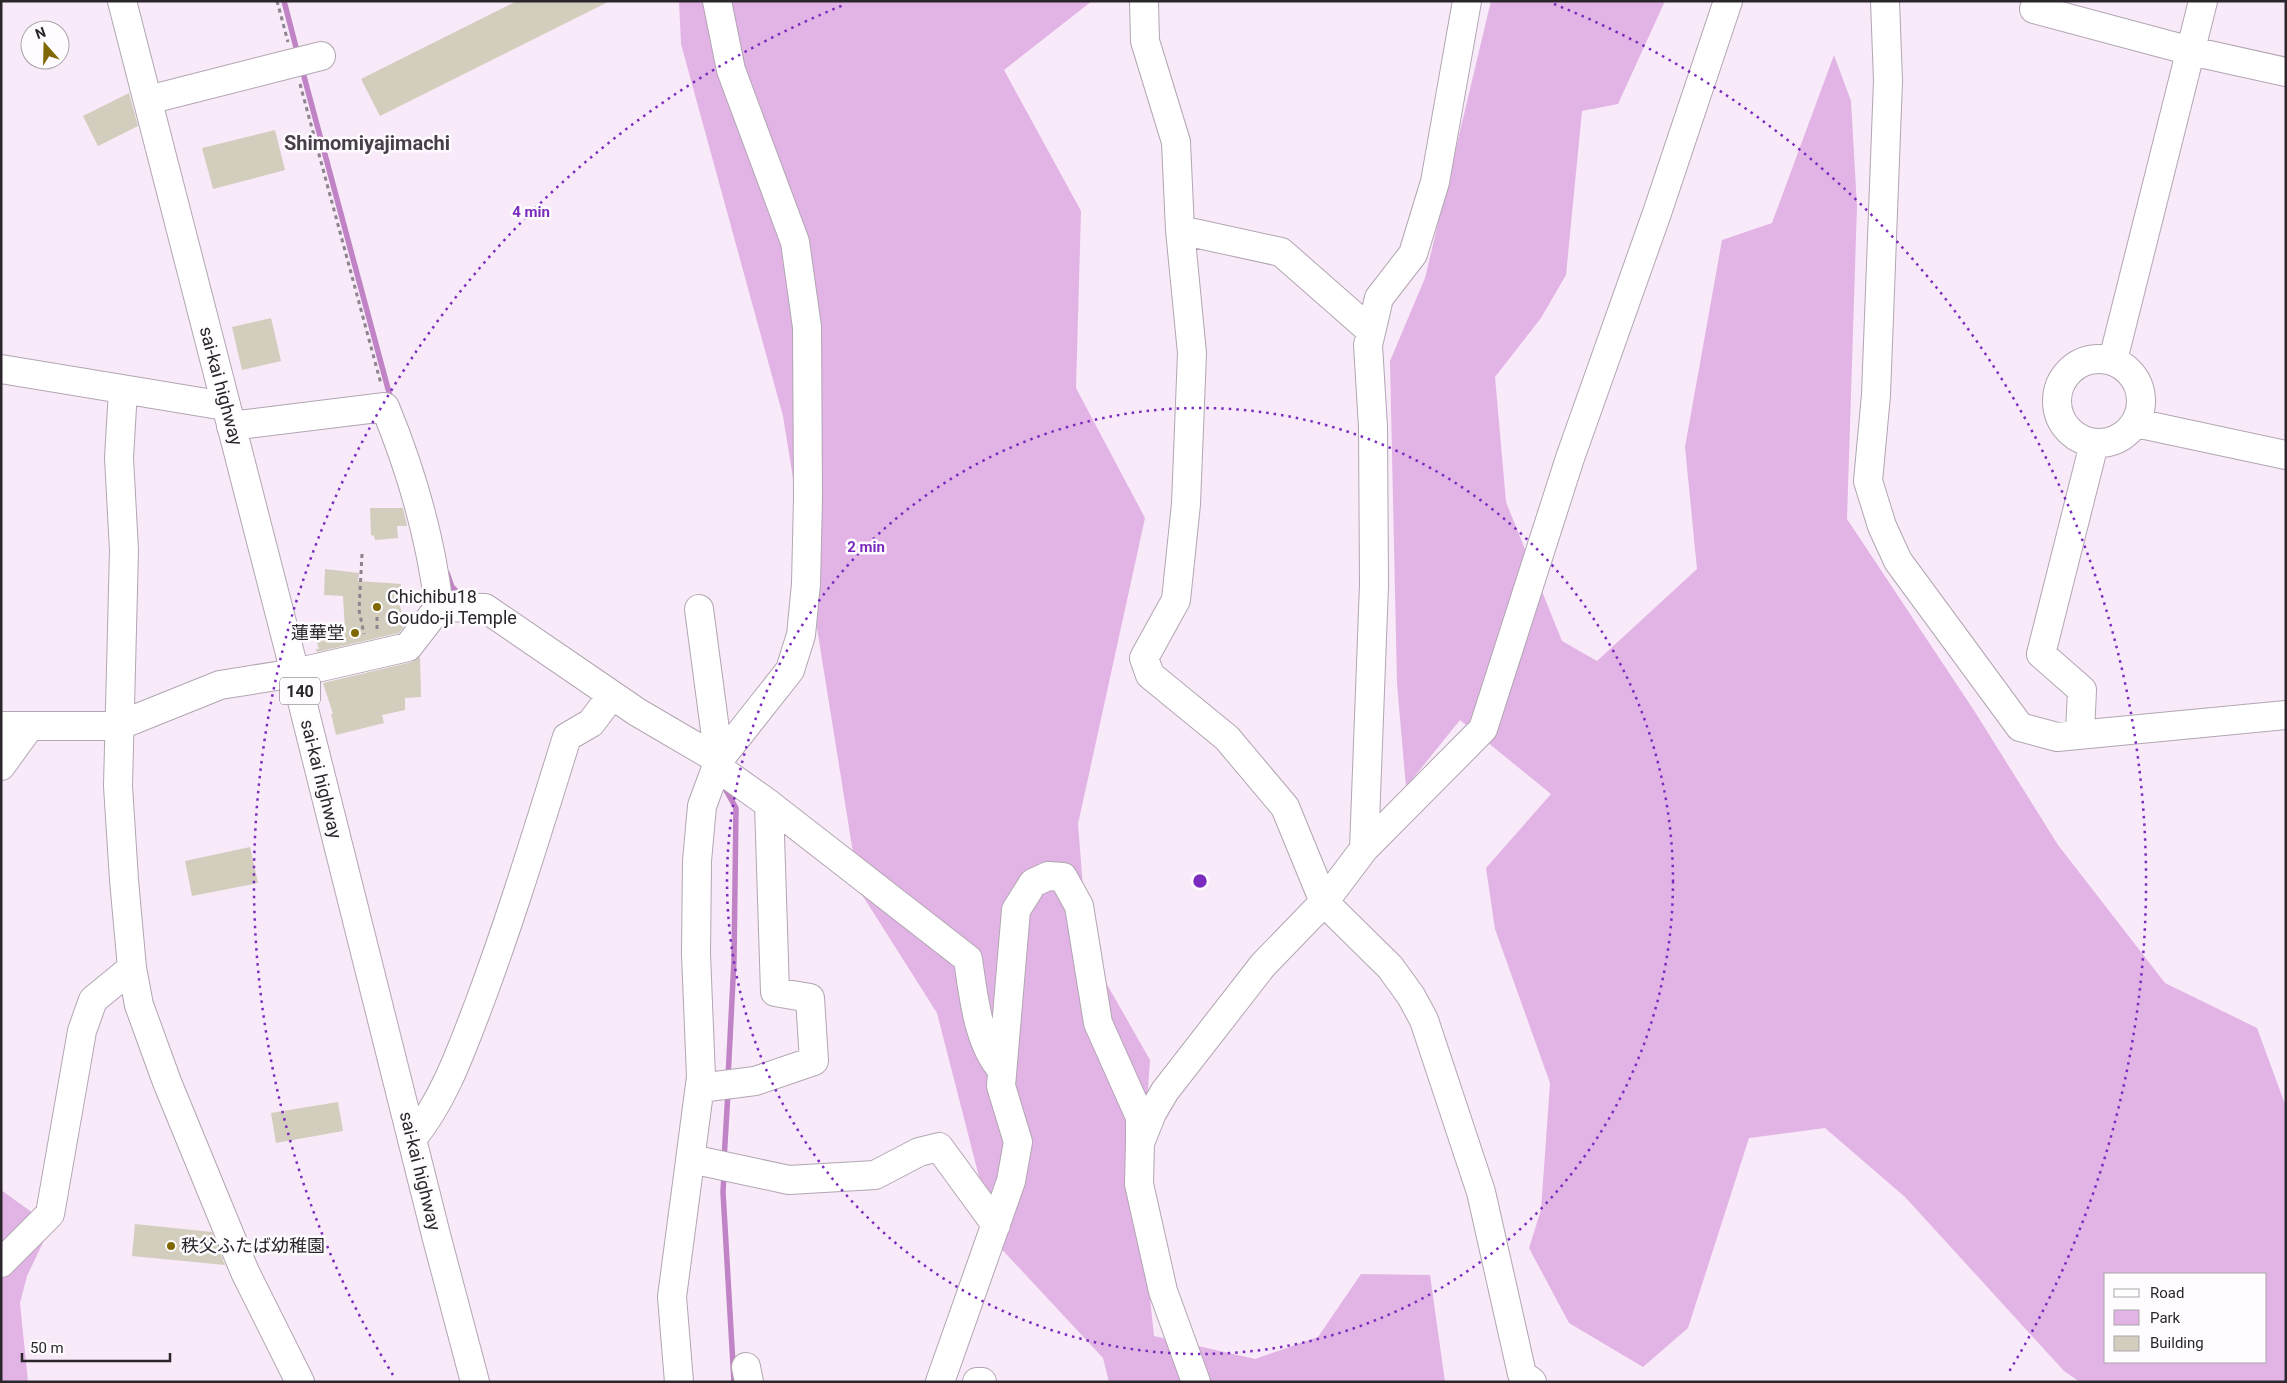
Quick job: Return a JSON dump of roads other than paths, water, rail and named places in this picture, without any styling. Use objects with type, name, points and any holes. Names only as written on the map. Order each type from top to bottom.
[{"type":"main road","name":"sai-kai highway","points":[[122,1],[475,1382]]},
{"type":"main road","points":[[679,1382],[672,1297],[701,1076],[696,954],[697,861],[702,806],[718,764],[790,670],[801,635],[806,584],[808,498],[807,328],[795,242],[731,70],[717,1]]},
{"type":"main road","points":[[1144,1],[1145,41],[1176,142],[1180,230],[1192,353],[1186,504],[1176,600],[1144,658],[1150,675],[1227,738],[1285,807],[1324,902],[1390,967],[1411,996],[1424,1020],[1481,1192],[1522,1374],[1532,1382]]},
{"type":"main road","points":[[1364,849],[1374,586],[1373,427],[1368,345],[1379,298],[1413,254],[1435,182],[1467,1]]},
{"type":"main road","points":[[1140,1143],[1152,1112],[1165,1090],[1263,965],[1324,902],[1364,849],[1483,729],[1570,458],[1657,213],[1728,1]]},
{"type":"main road","points":[[1884,1],[1888,81],[1876,395],[1868,482],[1882,526],[1898,561],[2020,727],[2057,737],[2080,733],[2286,715]]},
{"type":"main road","points":[[2112,360],[2203,1]]},
{"type":"main road","points":[[2034,9],[2191,51],[2286,72]]},
{"type":"main road","points":[[148,100],[321,56]]},
{"type":"main road","points":[[1180,230],[1281,252],[1371,331]]},
{"type":"main road","points":[[2112,360],[2132,373],[2140,389],[2142,406],[2136,423],[2120,439],[2094,444],[2081,440],[2069,432],[2060,420],[2056,407],[2057,392],[2062,379],[2072,368],[2084,361],[2112,360]]},
{"type":"main road","points":[[1,369],[123,390],[228,416],[385,407],[414,494],[435,572],[439,607],[408,647],[372,646],[295,673],[220,685],[118,726],[1,726]]},
{"type":"main road","points":[[123,390],[119,458],[124,550],[118,726],[118,786],[132,968],[139,1005],[167,1082],[245,1272],[300,1382]]},
{"type":"main road","points":[[2136,423],[2286,455]]},
{"type":"main road","points":[[2080,733],[2082,690],[2041,654],[2094,444]]},
{"type":"main road","points":[[439,607],[485,608],[612,695],[718,764],[968,959],[975,1007],[992,1060],[1002,1070]]},
{"type":"main road","points":[[700,609],[718,764]]},
{"type":"main road","points":[[412,1139],[429,1117],[459,1054],[502,942],[567,737],[591,722],[612,695]]},
{"type":"main road","points":[[1,766],[30,726]]},
{"type":"main road","points":[[700,1088],[755,1082],[814,1060],[810,998],[775,992],[769,804]]},
{"type":"main road","points":[[940,1382],[1011,1181],[1018,1142],[1001,1086],[1016,910],[1033,883],[1048,876],[1063,877],[1079,906],[1098,1024],[1140,1117],[1139,1184],[1163,1291],[1196,1382]]},
{"type":"main road","points":[[1,1264],[50,1214],[82,1031],[93,1000],[132,968]]},
{"type":"main road","points":[[691,1159],[789,1180],[875,1175],[919,1152],[939,1147],[996,1225]]},
{"type":"main road","points":[[977,1382],[982,1382]]},
{"type":"waterway","points":[[284,1],[298,55]]},
{"type":"waterway","points":[[302,69],[391,400]]},
{"type":"waterway","points":[[447,573],[452,587],[464,598]]},
{"type":"waterway","points":[[723,785],[736,808],[734,960],[728,1078]]},
{"type":"waterway","points":[[724,1160],[728,1092]]},
{"type":"waterway","points":[[724,1174],[723,1192],[734,1382]]},
{"type":"place","name":"Chichibu18 Goudo-ji Temple","points":[[377,607]]},
{"type":"place","name":"蓮華堂","points":[[355,633]]},
{"type":"place","name":"秩父ふたば幼稚園","points":[[171,1246]]},
{"type":"district","name":"Shimomiyajimachi","points":[[367,143]]}]
